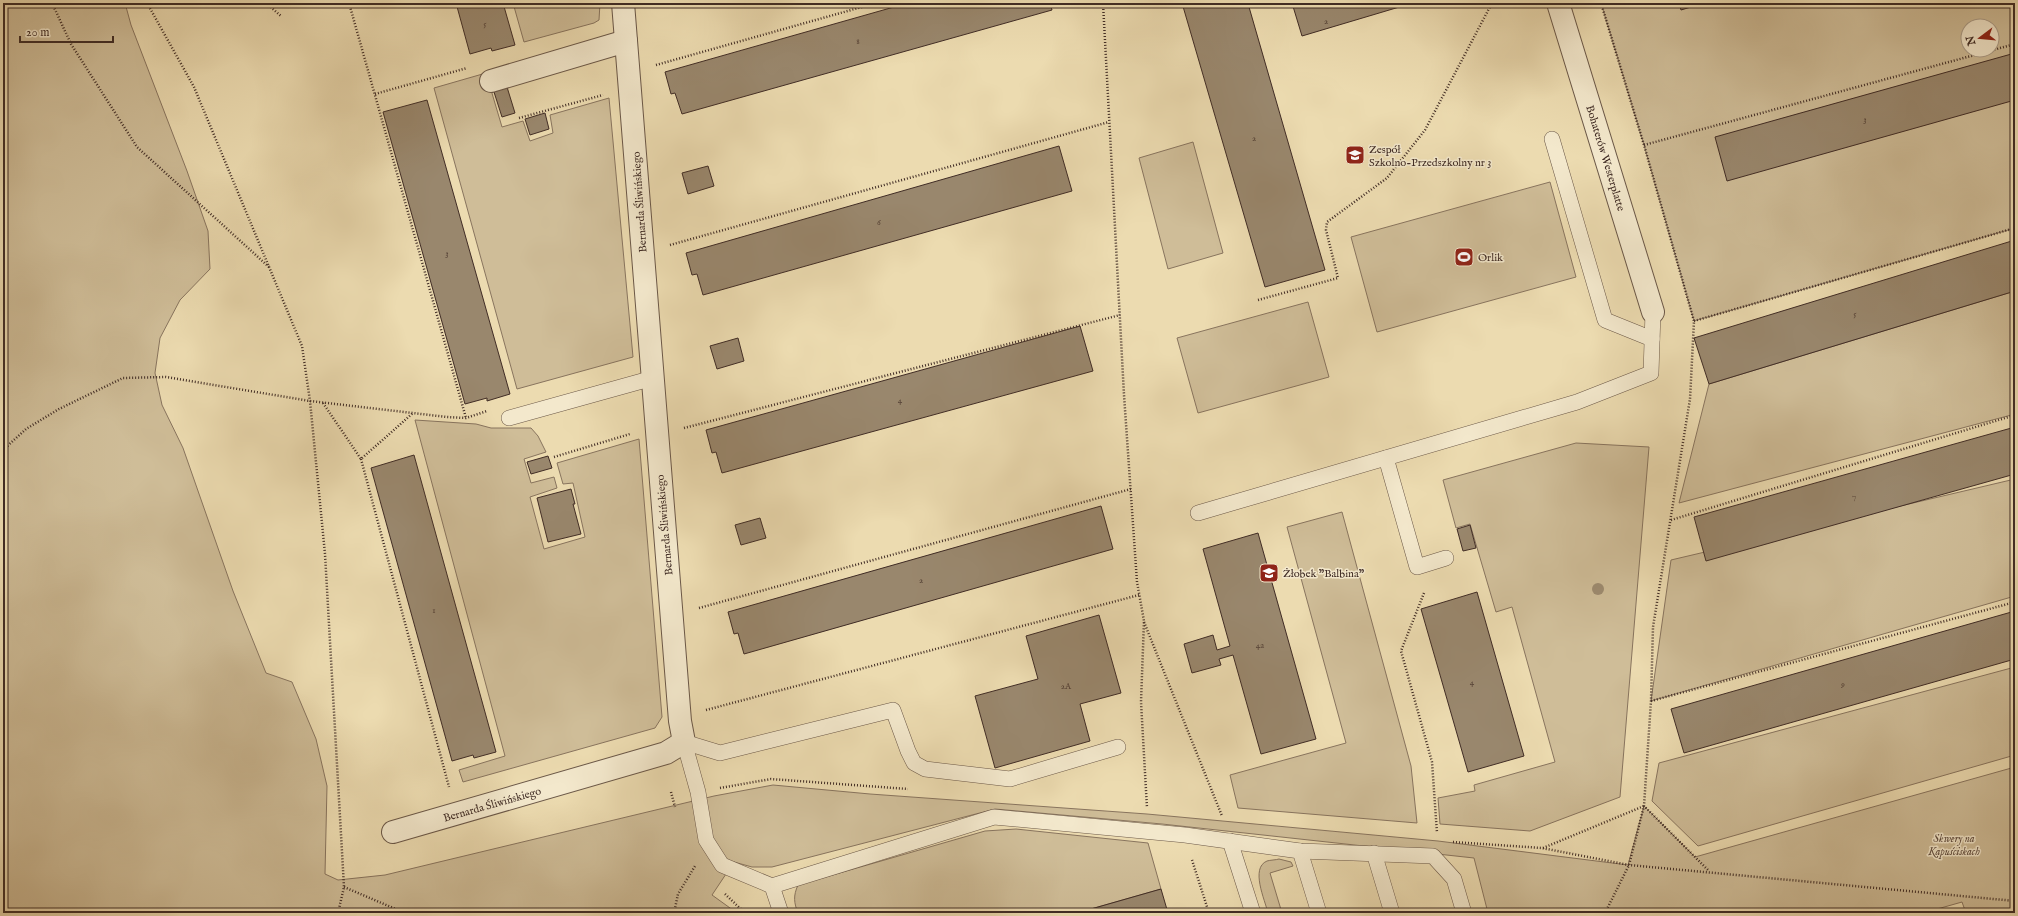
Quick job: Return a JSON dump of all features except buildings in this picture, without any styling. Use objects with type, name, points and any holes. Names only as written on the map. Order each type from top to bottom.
[{"type":"street","name":"Bernarda Śliwińskiego","points":[[393,832],[666,753],[684,742],[679,713],[623,3]]},
{"type":"street","name":"Bohaterów Westerplatte","points":[[1558,3],[1653,312]]},
{"type":"street","points":[[491,81],[626,41]]},
{"type":"lane","points":[[1552,139],[1605,320],[1652,339]]},
{"type":"lane","points":[[1198,513],[1577,402],[1652,373],[1653,312]]},
{"type":"lane","points":[[509,418],[652,378]]},
{"type":"lane","points":[[1386,458],[1417,567],[1446,558]]},
{"type":"lane","points":[[684,742],[720,753],[893,710],[914,763],[925,769],[1010,779],[1118,747]]},
{"type":"lane","points":[[684,742],[698,792],[706,840],[722,865],[772,886],[994,817],[1185,835],[1300,851],[1433,856],[1454,879],[1464,913]]},
{"type":"lane","points":[[1230,841],[1253,913]]},
{"type":"lane","points":[[1300,851],[1319,913]]},
{"type":"lane","points":[[1374,853],[1392,913]]},
{"type":"lane","points":[[772,886],[781,913]]},
{"type":"path","points":[[52,3],[71,44],[137,147],[269,267]]},
{"type":"path","points":[[147,3],[194,87],[302,346],[310,400],[325,554],[344,887],[338,913]]},
{"type":"path","points":[[266,3],[281,16]]},
{"type":"path","points":[[349,3],[466,418]]},
{"type":"path","points":[[651,66],[876,3]]},
{"type":"path","points":[[1104,3],[1120,314],[1139,595],[1144,621],[1224,822]]},
{"type":"path","points":[[1258,300],[1338,278],[1326,230],[1327,222],[1387,178],[1425,130],[1492,3]]},
{"type":"path","points":[[1644,145],[2015,44]]},
{"type":"path","points":[[375,94],[470,67]]},
{"type":"path","points":[[519,118],[609,93]]},
{"type":"path","points":[[668,246],[1109,122]]},
{"type":"path","points":[[1694,321],[2015,228]]},
{"type":"path","points":[[677,430],[1120,314]]},
{"type":"path","points":[[3,450],[26,429],[59,409],[123,378],[166,377],[323,402],[447,417],[466,418],[494,408]]},
{"type":"path","points":[[323,402],[361,459],[449,789]]},
{"type":"path","points":[[361,459],[413,413]]},
{"type":"path","points":[[1605,913],[1629,865],[1644,806],[1651,701],[1653,627],[1671,520],[2015,415]]},
{"type":"path","points":[[554,457],[632,434]]},
{"type":"path","points":[[698,608],[1131,488]]},
{"type":"path","points":[[1424,593],[1401,651],[1432,762],[1438,841]]},
{"type":"path","points":[[705,710],[1139,595]]},
{"type":"path","points":[[1651,701],[2015,602]]},
{"type":"path","points":[[1144,621],[1141,702],[1148,814]]},
{"type":"path","points":[[672,800],[698,792],[771,779],[910,789]]},
{"type":"path","points":[[1542,848],[1644,806]]},
{"type":"path","points":[[1644,806],[1710,871]]},
{"type":"path","points":[[1185,835],[1209,913]]},
{"type":"path","points":[[1446,841],[1542,848],[1629,865],[1710,871],[2015,901]]},
{"type":"path","points":[[344,887],[405,913]]},
{"type":"green space","name":"Skwery na Kapuściskach","points":[[3,3],[125,3],[131,25],[187,171],[208,231],[210,269],[180,300],[160,338],[155,373],[162,405],[183,448],[233,591],[266,673],[292,682],[316,739],[327,786],[325,874],[338,880],[385,875],[714,796],[773,785],[870,794],[1147,814],[1438,841],[1628,865],[1644,806],[1695,857],[2015,767],[2015,913],[1966,913],[1962,902],[1923,913],[1488,913],[1474,858],[1162,824],[995,809],[772,867],[752,867],[734,862],[712,895],[737,913],[3,913]]},
{"type":"green space","points":[[513,3],[600,3],[599,20],[594,23],[524,42]]},
{"type":"green space","points":[[1601,3],[2015,3],[2015,228],[1694,321],[1644,145]]},
{"type":"green space","points":[[486,73],[502,127],[523,121],[530,141],[553,133],[550,115],[609,98],[633,357],[517,389],[434,88]]},
{"type":"green space","points":[[1193,142],[1223,253],[1168,269],[1139,158]]},
{"type":"green space","name":"Orlik","points":[[1550,182],[1576,277],[1377,332],[1351,237]]},
{"type":"green space","points":[[2015,291],[2015,414],[1679,503],[1709,384]]},
{"type":"green space","points":[[1308,302],[1329,377],[1198,413],[1177,338]]},
{"type":"green space","points":[[415,420],[476,424],[491,428],[531,428],[538,436],[546,452],[524,459],[531,483],[554,477],[557,488],[530,497],[544,549],[585,537],[573,483],[563,484],[557,463],[639,439],[662,717],[655,728],[463,782],[459,770],[505,756]]},
{"type":"green space","points":[[1576,443],[1649,447],[1620,797],[1530,831],[1440,824],[1438,798],[1475,791],[1474,785],[1555,762],[1512,607],[1496,612],[1470,524],[1456,528],[1443,480]]},
{"type":"green space","points":[[2015,479],[2015,596],[1651,701],[1671,560]]},
{"type":"green space","points":[[1342,512],[1411,766],[1417,823],[1238,808],[1230,775],[1346,743],[1287,527]]},
{"type":"green space","points":[[2015,667],[2015,755],[1698,846],[1652,801],[1659,763]]},
{"type":"green space","points":[[1016,829],[1148,843],[1161,889],[1077,913],[798,913],[795,893],[798,885],[985,831]]},
{"type":"green space","points":[[1279,859],[1291,862],[1293,866],[1270,873],[1282,913],[1268,913],[1260,885],[1260,870],[1262,865],[1267,861]]},
{"type":"place","name":"Zespół Szkolno-Przedszkolny nr 3","points":[[1355,155]]},
{"type":"place","name":"Orlik","points":[[1464,257]]},
{"type":"place","name":"Żłobek \"Balbina\"","points":[[1269,573]]}]
